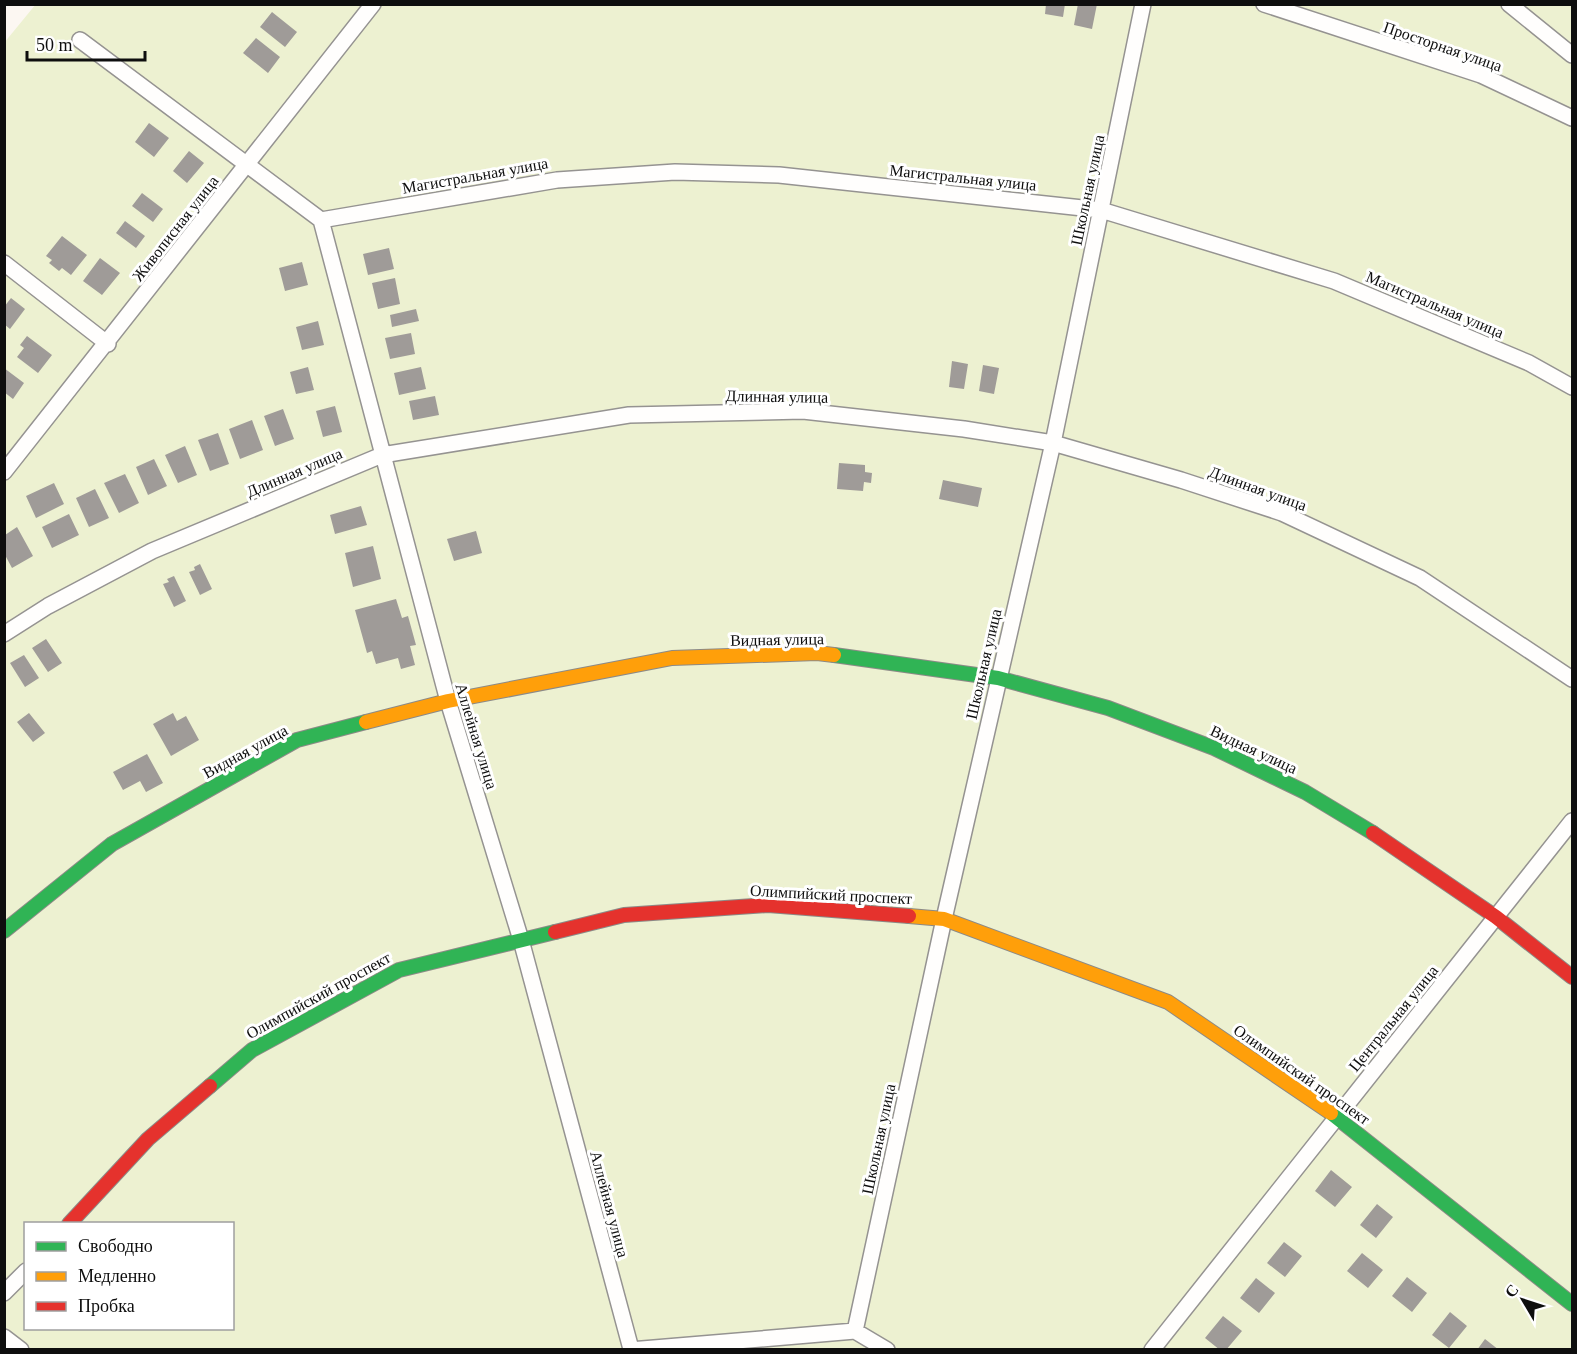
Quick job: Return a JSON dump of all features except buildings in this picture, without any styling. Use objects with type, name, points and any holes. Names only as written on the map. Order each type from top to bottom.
[{"type":"street","name":"Живописная улица","points":[[4,472],[108,344],[374,4]]},
{"type":"street","name":"Школьная улица","points":[[855,1331],[944,919],[1053,443],[1143,4]]},
{"type":"street","name":"Просторная улица","points":[[1264,4],[1481,75],[1572,118]]},
{"type":"street","points":[[1509,4],[1572,55]]},
{"type":"street","points":[[80,40],[321,220]]},
{"type":"street","name":"Магистральная улица","points":[[321,220],[557,180],[675,172],[779,175],[1101,210],[1335,280],[1529,363],[1572,387]]},
{"type":"street","name":"Аллейная улица","points":[[321,220],[381,455],[448,702],[521,940],[631,1349]]},
{"type":"street","points":[[4,263],[108,344]]},
{"type":"street","name":"Длинная улица","points":[[4,634],[48,606],[152,551],[381,455],[629,415],[791,412],[964,429],[1053,443],[1181,480],[1282,513],[1420,578],[1572,679]]},
{"type":"street","name":"Видная улица","points":[[4,931],[112,844],[297,740],[448,702],[672,658],[817,653],[998,678],[1108,708],[1224,752],[1324,803],[1389,843],[1496,917],[1572,977]]},
{"type":"street","name":"Центральная улица","points":[[1152,1350],[1572,821]]},
{"type":"street","name":"Олимпийский проспект","points":[[71,1222],[148,1139],[252,1050],[399,970],[624,915],[768,905],[944,919],[1168,1002],[1337,1118],[1572,1304]]},
{"type":"street","points":[[4,1293],[24,1273]]},
{"type":"street","points":[[631,1349],[855,1331],[887,1350]]},
{"type":"street","points":[[4,1337],[21,1350]]},
{"type":"green space","points":[[36,4],[1572,5],[1572,1349],[5,1349],[4,43]]},
{"type":"traffic: fast","points":[[834,655],[998,678],[1108,708],[1214,748],[1305,792],[1373,833]]},
{"type":"traffic: fast","points":[[4,931],[112,844],[297,740],[366,722]]},
{"type":"traffic: fast","points":[[210,1086],[252,1050],[399,970],[555,932]]},
{"type":"traffic: fast","points":[[1331,1113],[1572,1304]]},
{"type":"traffic: slow","points":[[366,722],[448,701],[672,658],[817,653],[834,655]]},
{"type":"traffic: slow","points":[[909,916],[944,919],[1168,1002],[1331,1113]]},
{"type":"traffic: jam","points":[[1373,833],[1496,917],[1572,977]]},
{"type":"traffic: jam","points":[[555,932],[624,915],[768,905],[909,916]]},
{"type":"traffic: jam","points":[[71,1222],[148,1139],[210,1086]]}]
